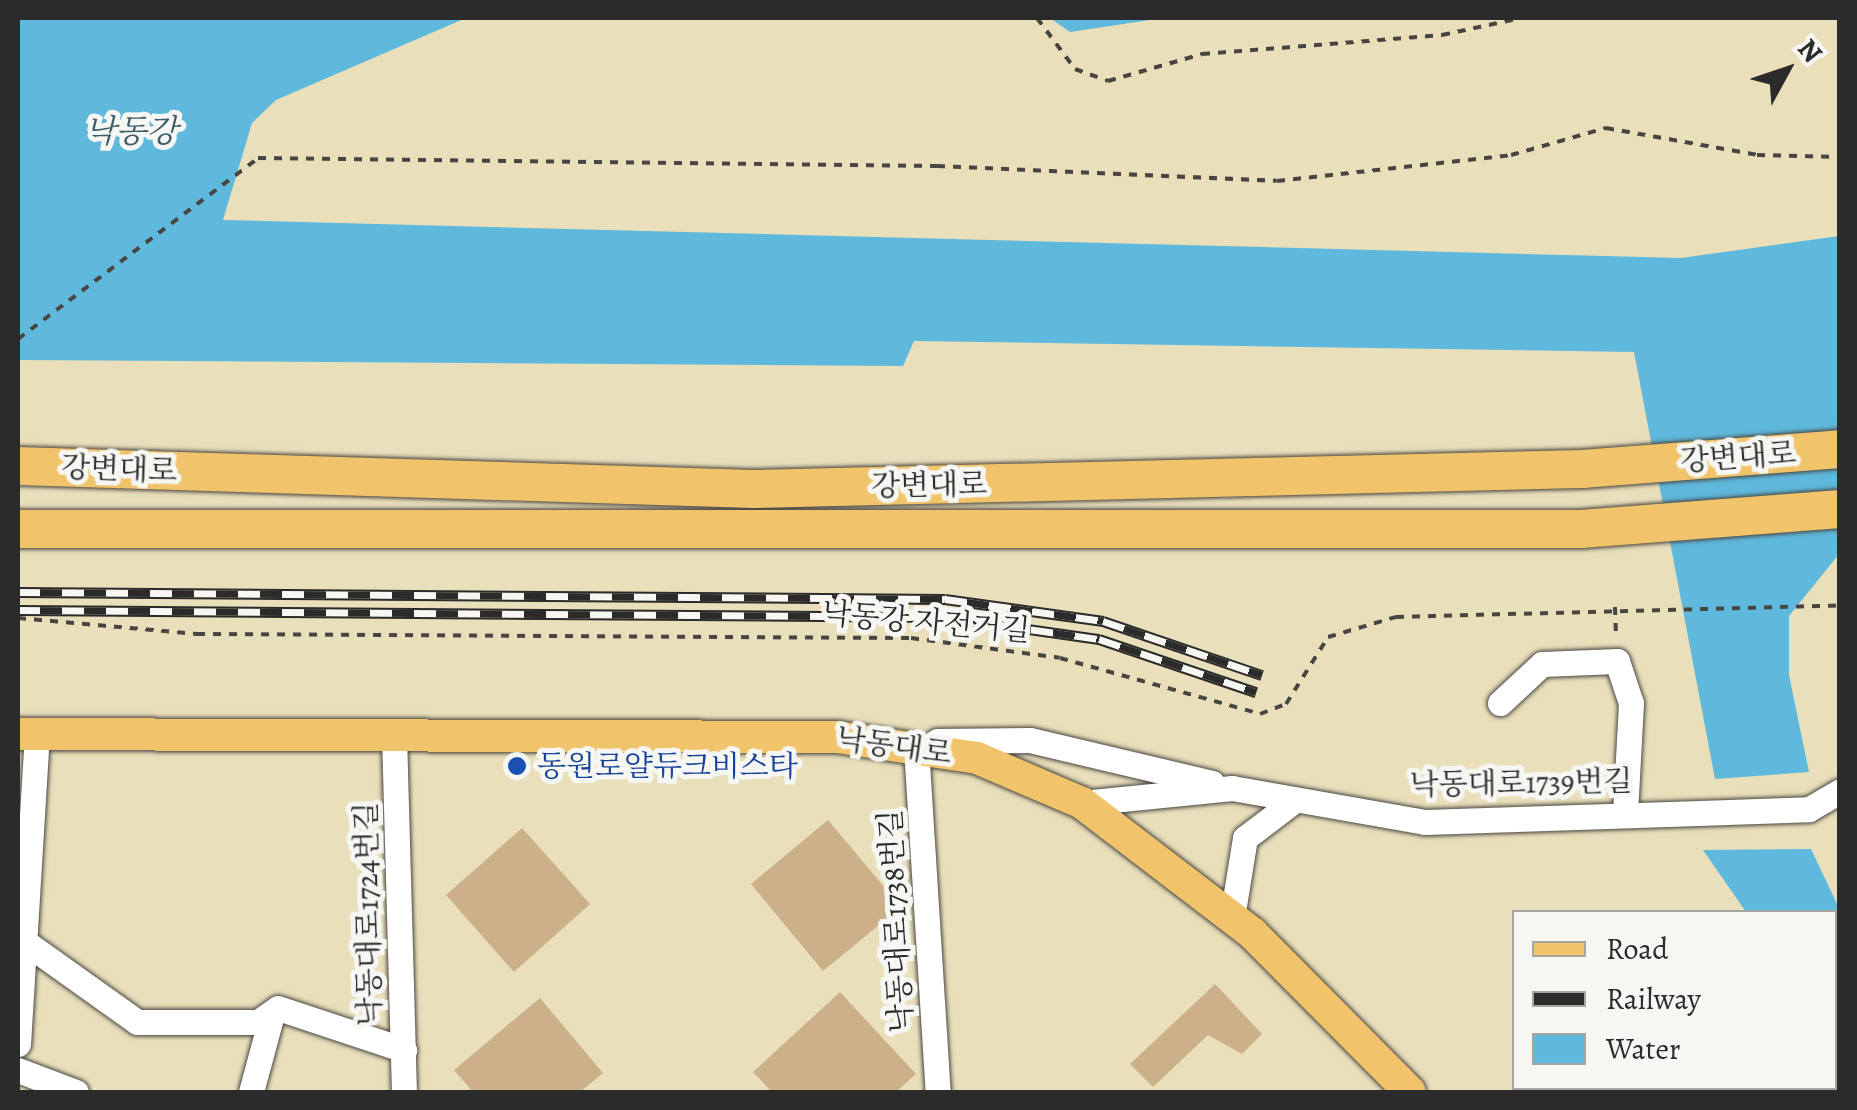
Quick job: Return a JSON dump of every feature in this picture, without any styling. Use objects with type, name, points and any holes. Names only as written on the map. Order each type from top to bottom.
[{"type":"highway","name":"강변대로","points":[[18,466],[754,489],[1582,469],[1840,449]]},
{"type":"highway","name":"강변대로","points":[[18,529],[1580,529],[1840,508]]},
{"type":"main road","name":"낙동대로","points":[[27,734],[879,742],[978,758],[1082,803],[1232,918],[1410,1092]]},
{"type":"street","points":[[1500,702],[1542,664],[1617,661],[1631,703],[1625,815]]},
{"type":"street","points":[[18,1044],[27,734]]},
{"type":"street","name":"낙동대로1724번길","points":[[394,735],[404,1092]]},
{"type":"street","points":[[879,742],[1030,740],[1232,788]]},
{"type":"street","name":"낙동대로1738번길","points":[[916,747],[938,1092]]},
{"type":"street","name":"낙동대로1739번길","points":[[1082,803],[1232,788],[1425,822],[1808,810],[1840,790]]},
{"type":"street","points":[[1232,918],[1245,838],[1295,800]]},
{"type":"street","points":[[22,939],[137,1022],[272,1014]]},
{"type":"street","points":[[252,1092],[272,1014],[278,1008],[404,1050]]},
{"type":"street","points":[[18,1070],[76,1092]]},
{"type":"path","points":[[1037,18],[1075,69],[1108,81],[1202,54],[1442,35],[1521,18]]},
{"type":"path","points":[[18,340],[258,158],[936,166],[1278,181],[1511,155],[1606,128],[1757,155],[1840,157]]},
{"type":"path","name":"낙동강 자전거길","points":[[18,618],[198,634],[911,638],[1060,658],[1260,714],[1286,704],[1340,630],[1396,617],[1615,607],[1641,612],[1840,605]]},
{"type":"path","points":[[1615,607],[1617,661]]},
{"type":"water","name":"낙동강","points":[[18,18],[466,18],[276,100],[252,123],[223,220],[1681,258],[1839,236],[1839,554],[1789,616],[1789,675],[1809,772],[1715,779],[1634,352],[914,341],[903,366],[18,360]]},
{"type":"water","points":[[1050,18],[1163,18],[1070,32]]},
{"type":"water","points":[[1811,849],[1839,908],[1839,1092],[1791,1092],[1837,1090],[1837,910],[1745,910],[1703,850]]},
{"type":"building","points":[[828,820],[901,907],[823,971],[751,884]]},
{"type":"building","points":[[522,828],[590,904],[514,972],[446,895]]},
{"type":"building","points":[[1215,984],[1262,1034],[1242,1054],[1208,1035],[1153,1087],[1130,1064]]},
{"type":"building","points":[[840,992],[916,1074],[896,1092],[772,1092],[753,1072]]},
{"type":"building","points":[[540,998],[603,1073],[580,1092],[473,1092],[454,1070]]},
{"type":"railway","points":[[18,592],[945,599],[1103,621],[1262,675]]},
{"type":"railway","points":[[18,610],[944,617],[1099,639],[1256,692]]},
{"type":"place","name":"동원로얄듀크비스타","points":[[517,766]]}]
